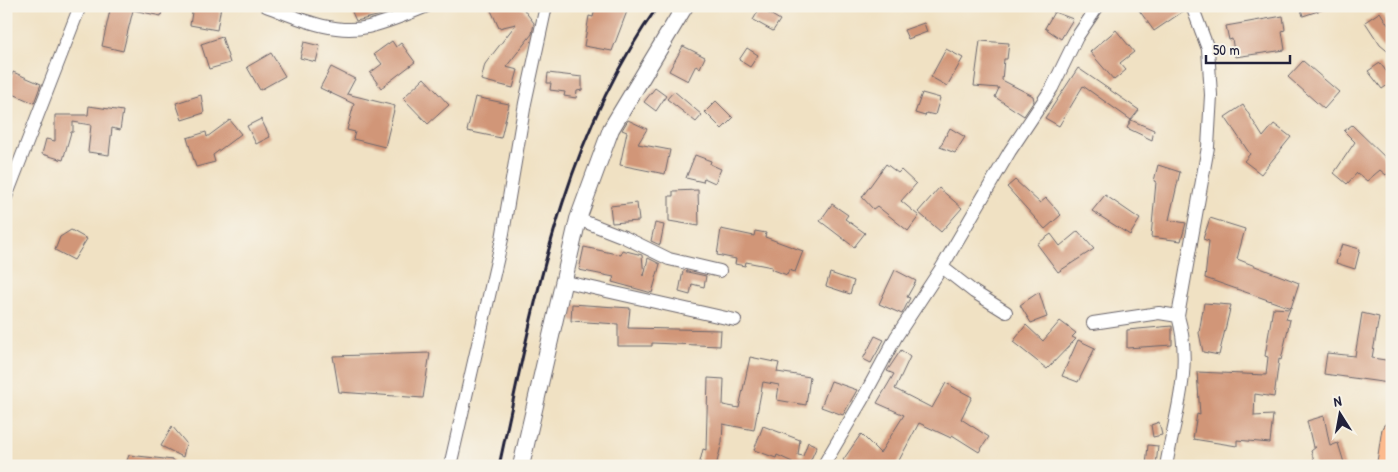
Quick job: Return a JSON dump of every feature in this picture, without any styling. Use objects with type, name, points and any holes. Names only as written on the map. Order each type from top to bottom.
[{"type":"main road","points":[[1387,466],[1392,432]]},
{"type":"street","points":[[6,197],[80,6]]},
{"type":"street","points":[[266,6],[313,24],[345,29],[367,27],[427,6]]},
{"type":"street","points":[[450,466],[502,238],[525,103],[546,6]]},
{"type":"street","points":[[521,466],[562,281],[578,219],[611,129],[685,6]]},
{"type":"street","points":[[823,466],[896,337],[942,266],[1010,151],[1052,88],[1077,37],[1098,6]]},
{"type":"street","points":[[1166,466],[1184,373],[1184,338],[1178,316],[1208,147],[1211,96],[1208,49],[1192,6]]},
{"type":"street","points":[[578,219],[624,237],[669,259],[720,271]]},
{"type":"street","points":[[942,266],[974,292],[1006,312]]},
{"type":"street","points":[[562,281],[735,320]]},
{"type":"street","points":[[1093,323],[1159,314],[1178,316]]},
{"type":"building","points":[[111,6],[134,6],[123,51],[102,46]]},
{"type":"building","points":[[134,6],[163,6],[161,16],[133,10]]},
{"type":"building","points":[[193,6],[221,6],[217,30],[190,25]]},
{"type":"building","points":[[362,6],[401,6],[381,15],[356,21],[352,12]]},
{"type":"building","points":[[489,6],[521,6],[534,23],[532,34],[506,67],[518,70],[513,88],[481,80],[485,64],[516,24],[499,28]]},
{"type":"building","points":[[596,6],[629,6],[612,51],[584,46],[589,16],[593,17]]},
{"type":"building","points":[[1136,6],[1184,6],[1185,10],[1154,31]]},
{"type":"building","points":[[1300,6],[1326,6],[1327,8],[1303,16]]},
{"type":"building","points":[[760,8],[780,20],[773,31],[753,20]]},
{"type":"building","points":[[1054,12],[1073,19],[1061,39],[1045,28]]},
{"type":"building","points":[[1380,12],[1392,31],[1392,55],[1380,45],[1365,22]]},
{"type":"building","points":[[1283,16],[1285,30],[1282,31],[1285,50],[1235,57],[1232,39],[1229,40],[1226,26]]},
{"type":"building","points":[[924,23],[927,32],[908,39],[904,30]]},
{"type":"building","points":[[1116,30],[1134,52],[1120,63],[1126,70],[1114,80],[1090,52]]},
{"type":"building","points":[[222,37],[230,63],[209,69],[201,44]]},
{"type":"building","points":[[392,41],[396,47],[401,43],[415,62],[381,88],[370,73],[382,64],[374,54]]},
{"type":"building","points":[[980,41],[1009,43],[1007,59],[1004,59],[1002,80],[1033,96],[1034,101],[1024,116],[995,97],[999,88],[974,86]]},
{"type":"building","points":[[304,42],[320,46],[316,62],[300,58]]},
{"type":"building","points":[[683,46],[705,57],[700,68],[696,65],[688,81],[669,71]]},
{"type":"building","points":[[747,48],[758,55],[750,67],[739,60]]},
{"type":"building","points":[[946,49],[963,58],[947,86],[931,77]]},
{"type":"building","points":[[271,53],[285,76],[260,90],[247,67]]},
{"type":"building","points":[[1303,61],[1339,92],[1324,109],[1288,77]]},
{"type":"building","points":[[1380,63],[1392,79],[1392,82],[1382,89],[1368,71]]},
{"type":"building","points":[[331,67],[355,79],[347,94],[395,106],[385,147],[353,139],[355,132],[347,130],[354,104],[320,88]]},
{"type":"building","points":[[1078,68],[1139,110],[1131,120],[1083,86],[1059,126],[1045,118]]},
{"type":"building","points":[[13,72],[41,84],[34,103],[6,91]]},
{"type":"building","points":[[548,73],[582,77],[582,90],[577,91],[576,98],[564,96],[565,92],[550,90],[551,83],[547,83]]},
{"type":"building","points":[[424,78],[449,105],[428,124],[403,98]]},
{"type":"building","points":[[655,88],[666,96],[656,111],[644,102]]},
{"type":"building","points":[[674,91],[702,115],[696,122],[667,99]]},
{"type":"building","points":[[922,93],[940,98],[935,115],[926,113],[925,116],[915,113]]},
{"type":"building","points":[[201,95],[204,113],[182,120],[176,103]]},
{"type":"building","points":[[475,97],[509,104],[501,138],[467,131]]},
{"type":"building","points":[[716,101],[733,118],[722,129],[705,112]]},
{"type":"building","points":[[1243,105],[1263,137],[1274,124],[1291,137],[1261,174],[1244,161],[1250,154],[1225,117]]},
{"type":"building","points":[[89,106],[123,111],[120,130],[112,128],[109,155],[88,152],[91,125],[73,122],[73,132],[71,132],[63,160],[42,154],[46,139],[55,141],[55,115],[88,115]]},
{"type":"building","points":[[261,119],[270,137],[256,144],[247,126]]},
{"type":"building","points":[[230,120],[241,134],[213,155],[215,162],[196,167],[187,138],[206,132],[207,137]]},
{"type":"building","points":[[628,120],[647,129],[638,144],[670,150],[665,174],[620,165],[627,132],[622,130]]},
{"type":"building","points":[[1131,120],[1154,130],[1152,140],[1127,128]]},
{"type":"building","points":[[1352,125],[1392,164],[1392,169],[1386,175],[1380,170],[1367,181],[1357,173],[1347,184],[1334,173],[1355,142],[1344,131]]},
{"type":"building","points":[[950,128],[965,137],[955,153],[940,147]]},
{"type":"building","points":[[695,155],[711,161],[710,164],[721,169],[715,183],[704,178],[703,182],[686,178]]},
{"type":"building","points":[[886,164],[898,173],[901,170],[916,184],[901,201],[919,216],[908,231],[877,206],[873,209],[862,197]]},
{"type":"building","points":[[1158,165],[1180,172],[1169,220],[1186,223],[1181,241],[1151,237],[1156,182],[1154,181]]},
{"type":"building","points":[[1015,180],[1040,203],[1046,198],[1061,215],[1045,229],[1007,187]]},
{"type":"building","points":[[939,188],[962,208],[941,232],[918,212]]},
{"type":"building","points":[[698,190],[699,226],[669,221],[669,196],[673,196],[673,191]]},
{"type":"building","points":[[1105,195],[1140,219],[1130,235],[1092,211]]},
{"type":"building","points":[[637,203],[639,221],[612,223],[610,206]]},
{"type":"building","points":[[832,204],[848,215],[845,219],[865,233],[854,247],[820,221]]},
{"type":"building","points":[[1210,218],[1245,229],[1237,259],[1299,283],[1291,308],[1205,278],[1209,241],[1203,239]]},
{"type":"building","points":[[655,223],[664,225],[660,245],[651,241]]},
{"type":"building","points":[[721,229],[754,236],[755,231],[766,233],[765,237],[803,251],[795,272],[789,270],[787,275],[771,269],[772,267],[746,262],[745,266],[735,264],[736,259],[717,255]]},
{"type":"building","points":[[71,230],[87,239],[74,260],[55,250],[60,237]]},
{"type":"building","points":[[1078,231],[1094,249],[1058,272],[1037,244],[1051,234],[1060,246]]},
{"type":"building","points":[[1342,244],[1360,249],[1355,269],[1336,263]]},
{"type":"building","points":[[584,247],[621,255],[622,250],[642,255],[644,276],[648,258],[660,264],[652,293],[612,282],[614,277],[579,270]]},
{"type":"building","points":[[895,270],[916,281],[907,297],[910,298],[902,314],[879,304]]},
{"type":"building","points":[[683,271],[706,276],[704,287],[692,284],[690,295],[679,292]]},
{"type":"building","points":[[830,273],[854,281],[850,294],[826,286]]},
{"type":"building","points":[[1039,292],[1047,317],[1031,323],[1020,305]]},
{"type":"building","points":[[1204,303],[1231,305],[1219,355],[1203,352],[1199,333]]},
{"type":"building","points":[[572,304],[630,308],[628,328],[721,330],[720,346],[652,343],[652,346],[618,346],[618,324],[571,321]]},
{"type":"building","points":[[1273,308],[1290,309],[1286,319],[1290,320],[1281,360],[1279,359],[1274,397],[1255,394],[1254,416],[1273,415],[1270,443],[1237,440],[1237,446],[1193,439],[1197,414],[1200,415],[1197,372],[1266,375],[1268,357],[1265,356]]},
{"type":"building","points":[[1362,313],[1379,317],[1372,358],[1392,361],[1389,383],[1324,374],[1327,353],[1355,356]]},
{"type":"building","points":[[1060,321],[1076,333],[1072,337],[1076,339],[1047,369],[1013,342],[1026,325],[1043,341]]},
{"type":"building","points":[[1172,326],[1172,345],[1127,348],[1127,330]]},
{"type":"building","points":[[875,336],[884,340],[871,363],[863,359]]},
{"type":"building","points":[[1078,340],[1095,348],[1078,382],[1062,376]]},
{"type":"building","points":[[901,350],[910,357],[895,389],[932,408],[946,383],[972,397],[961,419],[989,437],[979,452],[952,435],[951,438],[919,423],[896,466],[849,466],[843,460],[861,434],[880,453],[904,415],[877,403],[894,374],[887,371]]},
{"type":"building","points":[[430,353],[423,398],[339,392],[333,356]]},
{"type":"building","points":[[750,357],[779,363],[777,372],[810,377],[806,405],[777,400],[779,385],[763,382],[754,430],[723,424],[722,442],[716,466],[699,466],[703,449],[706,450],[708,378],[724,379],[723,405],[739,408]]},
{"type":"building","points":[[831,381],[857,390],[843,415],[821,407]]},
{"type":"building","points":[[1324,416],[1330,446],[1338,443],[1345,466],[1316,466],[1311,451],[1316,447],[1313,447],[1307,421]]},
{"type":"building","points":[[1159,422],[1162,435],[1153,437],[1151,425]]},
{"type":"building","points":[[172,426],[186,443],[183,457],[161,446]]},
{"type":"building","points":[[763,426],[800,440],[798,455],[803,456],[808,442],[817,446],[808,466],[801,466],[777,455],[776,458],[754,450]]},
{"type":"building","points":[[1148,445],[1158,446],[1156,466],[1146,466]]},
{"type":"building","points":[[129,455],[173,460],[173,466],[125,466]]},
{"type":"railway","points":[[499,466],[539,286],[555,227],[574,169],[597,113],[625,58],[658,6]]}]
